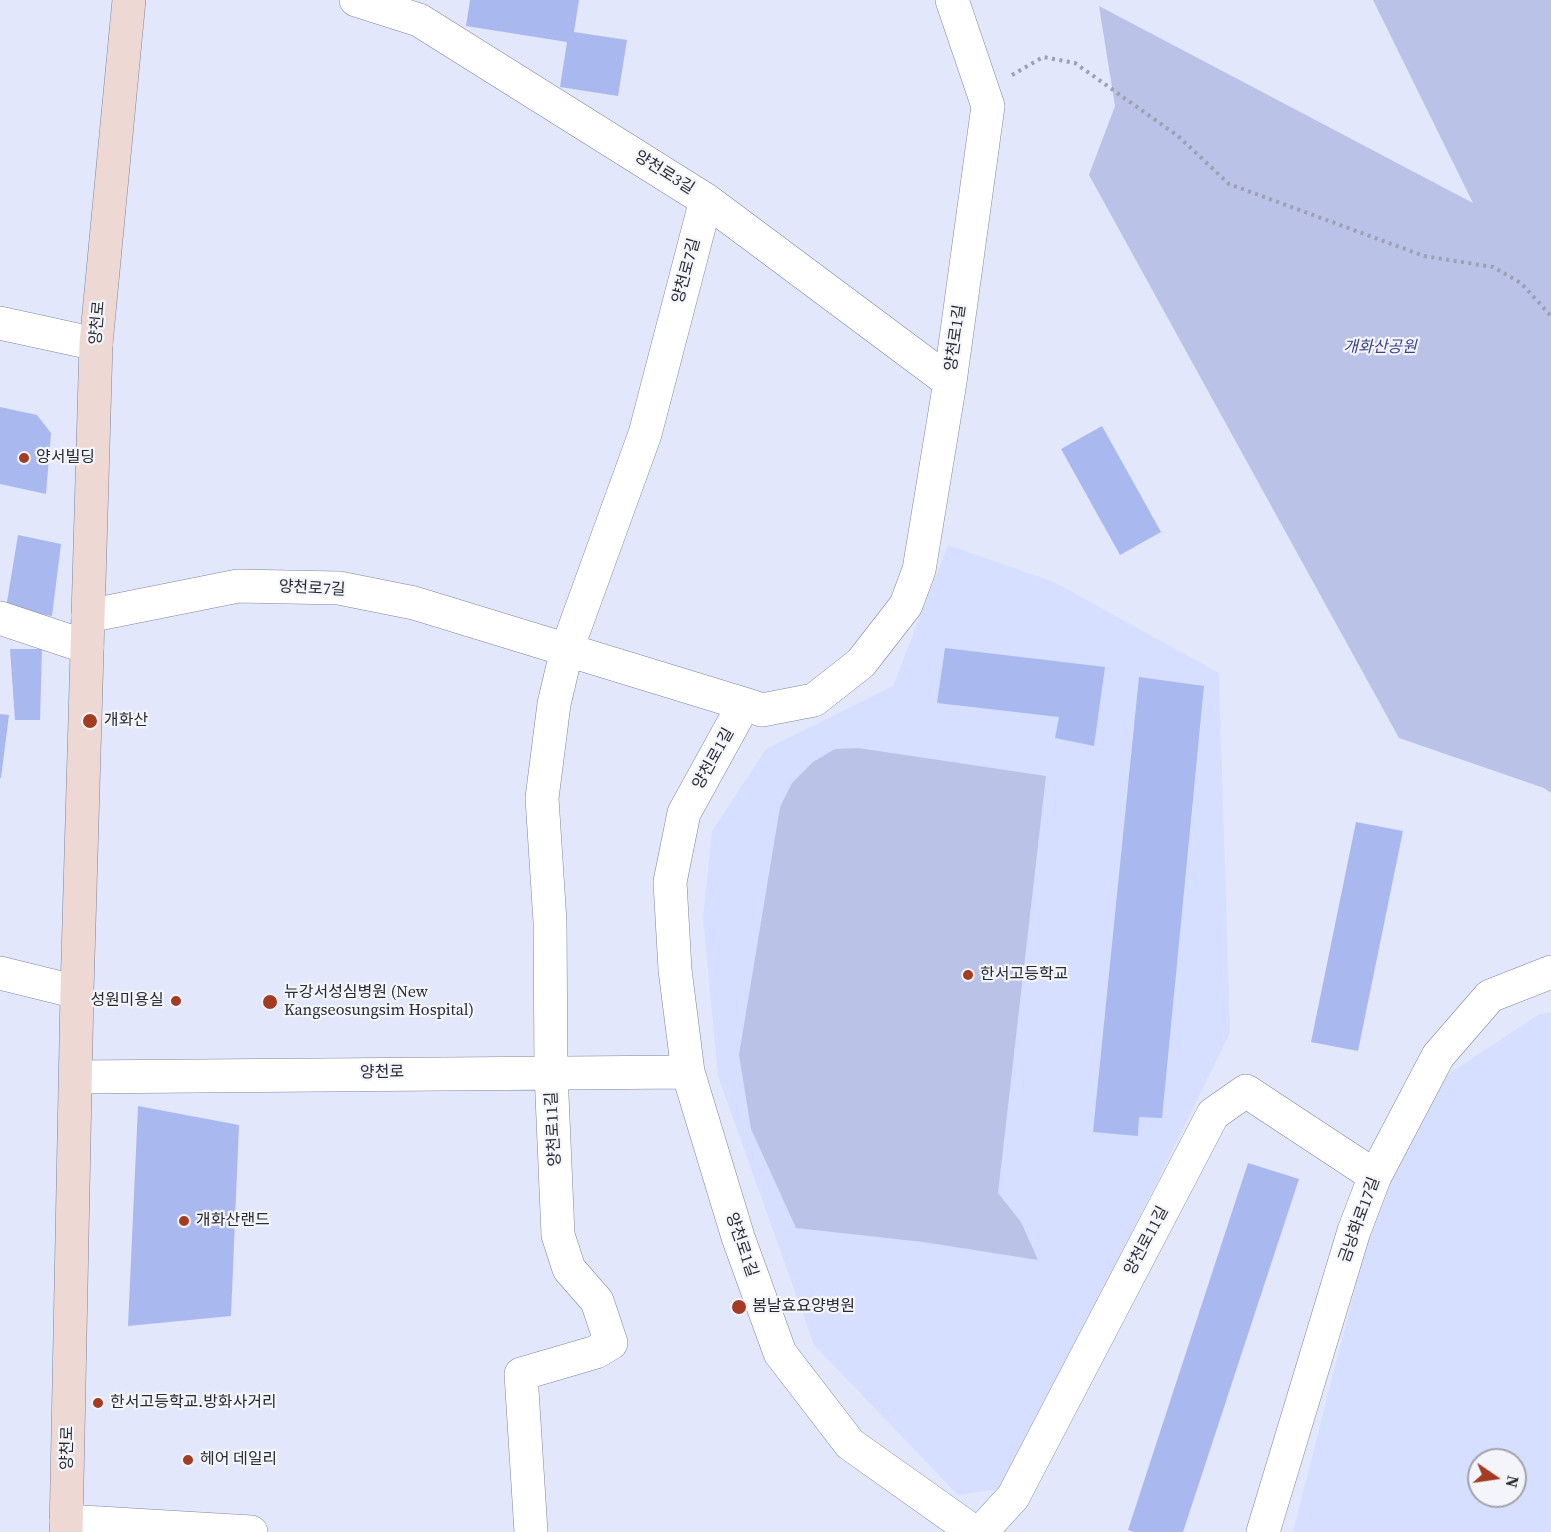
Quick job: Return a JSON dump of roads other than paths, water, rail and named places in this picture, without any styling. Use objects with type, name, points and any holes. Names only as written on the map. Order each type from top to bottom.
[{"type":"main road","name":"양천로","points":[[66,1527],[77,992],[96,344],[129,0]]},
{"type":"street","name":"양천로3길","points":[[356,0],[419,20],[706,200],[950,382]]},
{"type":"street","name":"양천로1길","points":[[952,0],[987,106],[950,382],[919,570],[906,605],[861,663],[814,700],[762,710],[744,704],[684,813],[670,882],[675,970],[688,1072],[738,1238],[780,1353],[850,1444],[974,1532]]},
{"type":"street","name":"양천로7길","points":[[567,649],[645,434],[706,200]]},
{"type":"street","points":[[0,323],[96,344]]},
{"type":"street","name":"양천로7길","points":[[88,632],[238,586],[339,588],[414,603],[744,704]]},
{"type":"street","points":[[1,620],[88,632]]},
{"type":"street","name":"양천로11길","points":[[531,1532],[521,1374],[596,1352],[610,1342],[597,1301],[569,1269],[558,1235],[551,1072],[550,922],[542,798],[554,704],[567,649]]},
{"type":"street","points":[[0,972],[77,992]]},
{"type":"street","name":"금낭화로17길","points":[[1263,1532],[1354,1232],[1375,1176],[1438,1056],[1490,996],[1551,972]]},
{"type":"street","name":"양천로","points":[[76,1077],[688,1072]]},
{"type":"street","name":"양천로11길","points":[[981,1532],[1013,1497],[1213,1114],[1246,1091],[1375,1176]]},
{"type":"street","points":[[66,1527],[252,1532]]},
{"type":"place","name":"양서빌딩","points":[[24,458]]},
{"type":"place","name":"개화산","points":[[90,721]]},
{"type":"place","name":"한서고등학교","points":[[968,975]]},
{"type":"place","name":"성원미용실","points":[[176,1001]]},
{"type":"place","name":"뉴강서성심병원 (New Kangseosungsim Hospital)","points":[[270,1002]]},
{"type":"place","name":"개화산랜드","points":[[184,1221]]},
{"type":"place","name":"봄날효요양병원","points":[[739,1307]]},
{"type":"place","name":"한서고등학교.방화사거리","points":[[98,1403]]},
{"type":"place","name":"헤어 데일리","points":[[188,1460]]},
{"type":"park label","name":"개화산공원","points":[[1380,348]]}]
